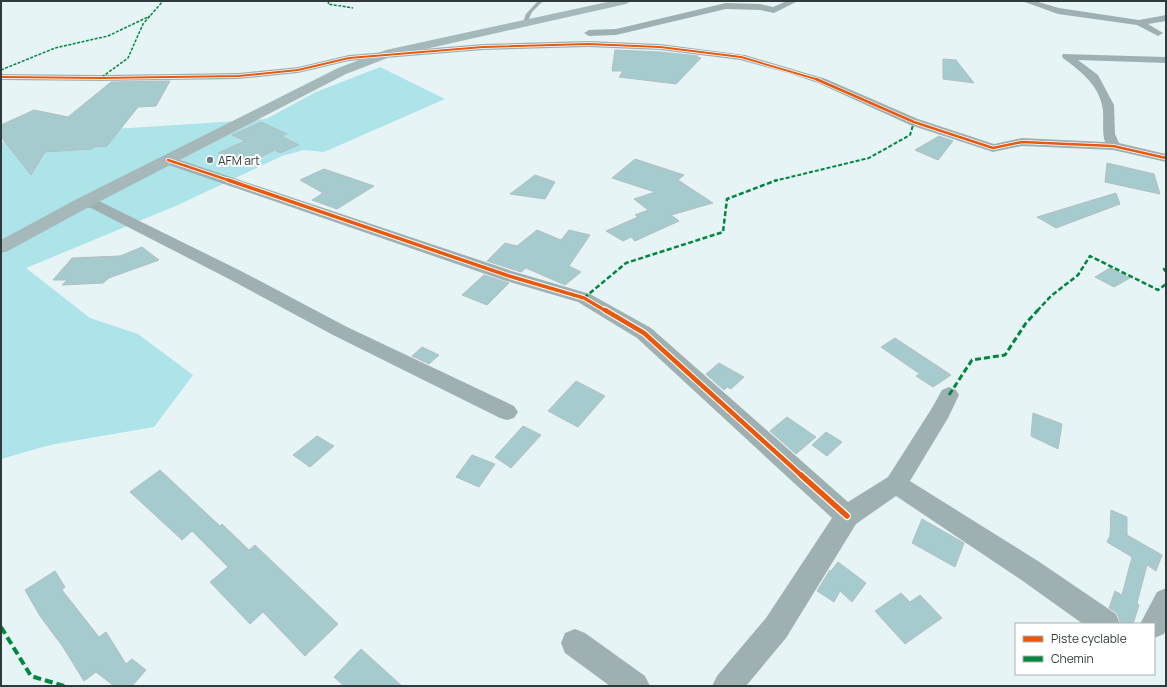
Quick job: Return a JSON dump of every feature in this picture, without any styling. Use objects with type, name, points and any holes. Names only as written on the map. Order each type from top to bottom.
[{"type":"main road","points":[[1,246],[342,71],[386,54],[465,36],[522,29],[626,1]]},
{"type":"street","points":[[580,33],[616,32],[726,6],[774,10],[794,1]]},
{"type":"street","points":[[1026,1],[1058,11],[1139,23],[1162,32],[1166,40]]},
{"type":"street","points":[[1139,23],[1166,18]]},
{"type":"street","points":[[1,77],[101,78],[239,76],[298,70],[350,58],[483,47],[588,44],[660,47],[741,57],[792,71],[816,79],[914,122],[993,148],[1022,142],[1113,146],[1166,158]]},
{"type":"street","points":[[1113,146],[1109,134],[1108,105],[1094,77],[1067,56],[1166,60]]},
{"type":"street","points":[[168,160],[502,274],[584,298],[644,333],[683,370],[846,516]]},
{"type":"street","points":[[81,204],[94,204],[235,275],[340,331],[507,412]]},
{"type":"street","points":[[727,686],[776,628],[846,516],[896,484],[941,412],[949,395]]},
{"type":"street","points":[[896,484],[1029,570],[1105,623]]},
{"type":"street","points":[[1155,623],[1166,601]]},
{"type":"street","points":[[575,643],[635,686]]},
{"type":"lane","points":[[522,29],[526,17],[533,6],[540,1]]},
{"type":"shaded area","points":[[380,67],[445,99],[324,152],[304,150],[282,156],[178,205],[26,268],[90,318],[138,334],[193,375],[154,427],[50,445],[1,459],[1,142],[53,133],[266,119],[316,92]]},
{"type":"building","points":[[615,50],[660,52],[698,56],[697,57],[701,58],[676,84],[619,77],[623,71],[612,71]]},
{"type":"building","points":[[943,59],[956,60],[974,83],[943,79]]},
{"type":"building","points":[[170,81],[156,106],[138,107],[107,146],[94,147],[92,149],[45,152],[31,175],[1,137],[1,125],[34,110],[68,117],[111,82]]},
{"type":"building","points":[[261,122],[287,134],[281,136],[299,145],[280,153],[275,150],[245,165],[218,153],[245,141],[232,135]]},
{"type":"building","points":[[939,136],[953,141],[938,160],[915,150]]},
{"type":"building","points":[[635,159],[684,175],[678,180],[713,203],[671,215],[679,221],[635,241],[631,237],[623,241],[606,231],[638,217],[635,215],[648,210],[634,199],[655,192],[612,178]]},
{"type":"building","points":[[1107,163],[1154,174],[1160,194],[1105,182]]},
{"type":"building","points":[[324,169],[374,186],[337,209],[312,200],[323,193],[300,180]]},
{"type":"building","points":[[535,175],[555,182],[545,199],[510,194]]},
{"type":"building","points":[[1116,193],[1120,204],[1056,228],[1037,217]]},
{"type":"building","points":[[537,230],[561,240],[569,230],[590,235],[569,266],[581,272],[565,285],[526,268],[521,272],[487,261],[505,243],[517,246]]},
{"type":"building","points":[[142,247],[159,260],[109,278],[103,283],[62,285],[67,280],[53,280],[72,258],[120,256]]},
{"type":"building","points":[[1110,268],[1130,278],[1114,287],[1095,277]]},
{"type":"building","points":[[484,275],[509,283],[487,305],[462,295]]},
{"type":"building","points":[[895,338],[951,375],[933,387],[916,376],[920,374],[881,347]]},
{"type":"building","points":[[422,347],[439,355],[429,364],[412,356]]},
{"type":"building","points":[[719,363],[744,377],[731,389],[727,387],[724,390],[706,374]]},
{"type":"building","points":[[576,381],[605,396],[578,427],[548,411]]},
{"type":"building","points":[[1033,413],[1062,424],[1058,449],[1031,436]]},
{"type":"building","points":[[787,417],[816,437],[796,454],[770,431]]},
{"type":"building","points":[[523,426],[541,435],[511,468],[495,457]]},
{"type":"building","points":[[826,432],[842,442],[827,456],[812,445]]},
{"type":"building","points":[[317,436],[334,446],[310,467],[293,455]]},
{"type":"building","points":[[472,455],[495,464],[479,487],[456,477]]},
{"type":"building","points":[[160,470],[220,526],[222,524],[249,550],[255,545],[338,624],[305,656],[263,612],[250,624],[210,582],[228,567],[192,531],[182,540],[130,492]]},
{"type":"building","points":[[1111,510],[1127,517],[1127,535],[1162,555],[1156,571],[1147,565],[1137,603],[1139,605],[1133,623],[1121,623],[1117,613],[1109,608],[1115,591],[1122,595],[1132,557],[1107,542],[1110,536]]},
{"type":"building","points":[[922,519],[964,543],[955,567],[912,543]]},
{"type":"building","points":[[838,562],[866,583],[852,602],[840,591],[834,602],[817,591],[830,570],[831,571]]},
{"type":"building","points":[[55,571],[65,587],[62,590],[99,637],[106,632],[126,664],[132,659],[146,670],[132,686],[114,686],[96,672],[84,681],[63,647],[40,616],[25,590]]},
{"type":"building","points":[[901,593],[910,602],[920,595],[942,618],[905,644],[875,611]]},
{"type":"building","points":[[361,649],[402,686],[344,686],[334,677]]},
{"type":"marked path","points":[[102,77],[128,58],[143,24],[163,1]]},
{"type":"marked path","points":[[329,1],[328,4],[353,8]]},
{"type":"marked path","points":[[1,70],[55,48],[108,36],[150,16]]},
{"type":"marked path","points":[[584,298],[626,263],[723,232],[727,199],[775,181],[869,158],[910,135],[914,122]]},
{"type":"marked path","points":[[949,395],[972,360],[1005,355],[1026,323],[1051,296],[1078,275],[1090,256],[1158,290],[1166,284]]},
{"type":"marked path","points":[[1166,270],[1164,269],[1166,272]]},
{"type":"marked path","points":[[1,627],[31,676],[64,686]]},
{"type":"cycle path","points":[[1,77],[101,78],[239,76],[298,70],[349,58],[483,47],[588,44],[660,47],[741,57],[792,71],[822,81],[914,122],[993,148],[1022,142],[1113,146],[1166,158]]},
{"type":"cycle path","points":[[168,160],[509,276],[584,298],[644,333],[683,370],[847,516]]},
{"type":"place","name":"AFM art","points":[[210,160]]}]
